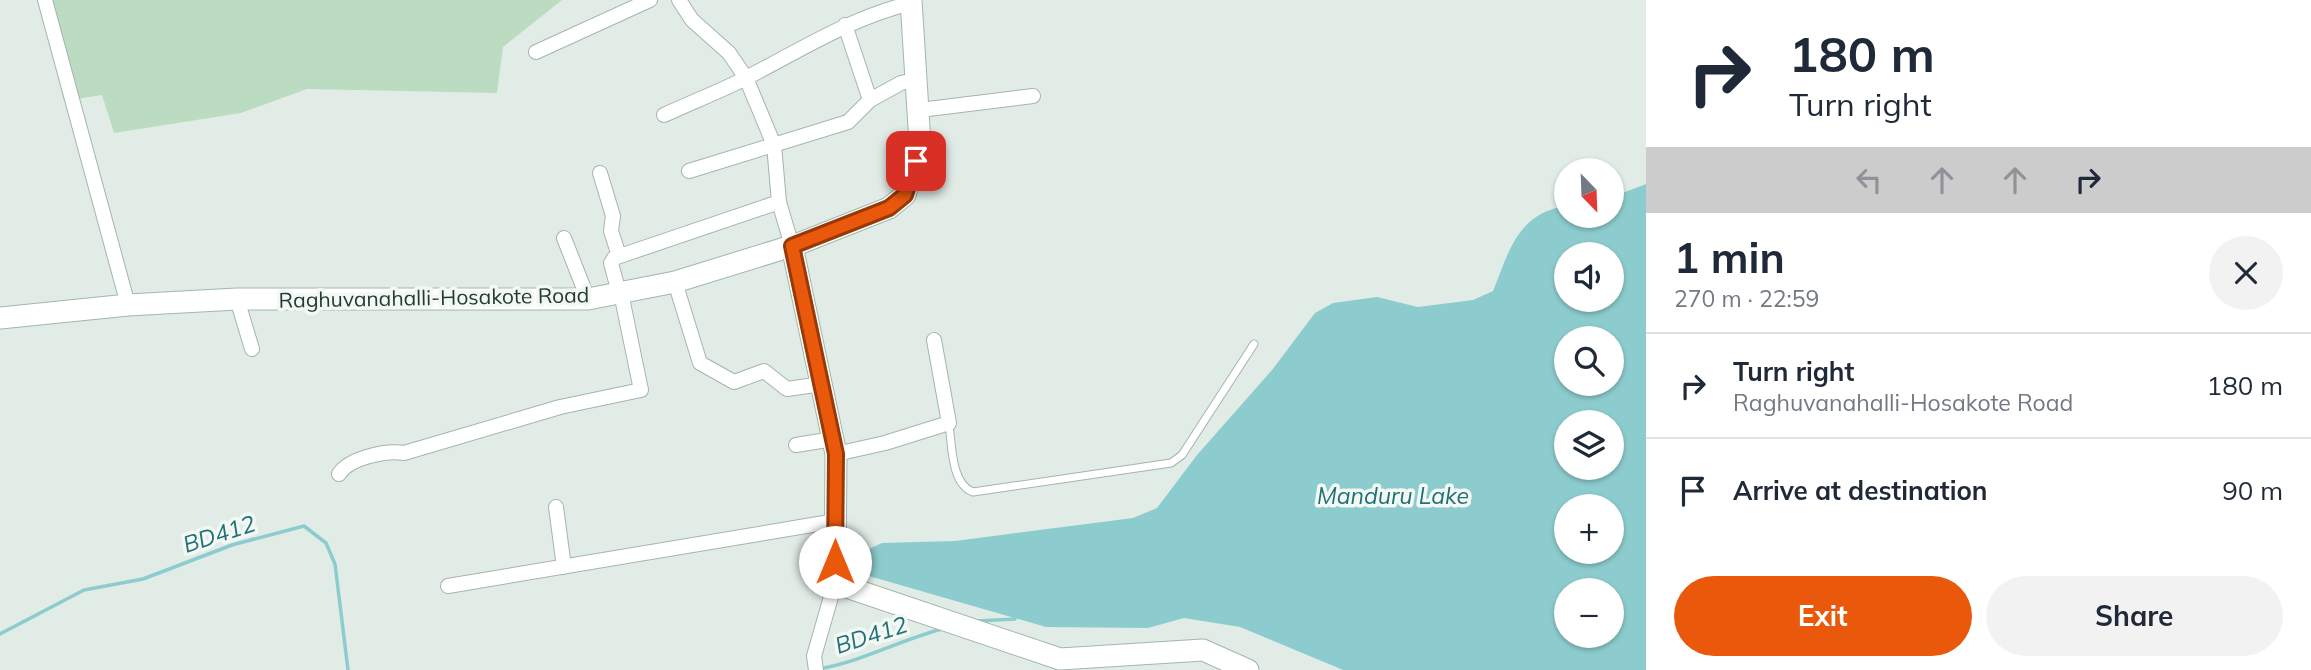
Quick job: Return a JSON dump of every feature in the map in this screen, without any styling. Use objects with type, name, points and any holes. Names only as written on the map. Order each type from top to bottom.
[{"type":"main road","name":"Raghuvanahalli-Hosakote Road","points":[[0,318],[128,305],[237,299],[588,299],[674,282],[792,246],[889,208],[905,195],[920,143],[911,1]]},
{"type":"main road","points":[[792,246],[834,447],[835,583],[1060,659],[1203,650],[1248,670]]},
{"type":"street","points":[[45,0],[128,305]]},
{"type":"street","points":[[536,52],[650,0]]},
{"type":"street","points":[[679,0],[692,20],[729,53],[747,78],[774,145],[779,202],[792,246]]},
{"type":"street","points":[[664,115],[747,78],[845,25],[874,12],[911,1]]},
{"type":"street","points":[[845,25],[870,100]]},
{"type":"street","points":[[689,171],[848,122],[870,100],[901,83],[918,79]]},
{"type":"street","points":[[920,110],[1033,96]]},
{"type":"street","points":[[600,173],[613,216],[611,231],[619,256]]},
{"type":"street","points":[[339,474],[344,467],[382,454],[404,453],[560,407],[641,390],[611,264],[619,256],[779,202]]},
{"type":"street","points":[[564,238],[588,299]]},
{"type":"street","points":[[674,282],[700,363],[734,382],[764,372],[788,389],[819,385]]},
{"type":"street","points":[[237,299],[252,349]]},
{"type":"street","points":[[796,445],[834,447],[885,443],[948,423],[934,340]]},
{"type":"street","points":[[556,507],[564,567]]},
{"type":"street","points":[[448,586],[836,521]]},
{"type":"street","points":[[816,670],[814,656],[835,583]]},
{"type":"lane","points":[[948,423],[958,478],[965,489],[973,492],[1171,463],[1182,456],[1254,344]]},
{"type":"green space","points":[[41,0],[562,0],[503,47],[497,93],[307,89],[241,113],[114,133],[102,95],[64,101]]},
{"type":"water","name":"Manduru Lake","points":[[1646,184],[1646,670],[1343,670],[1240,627],[1184,618],[1148,628],[1046,627],[862,574],[854,563],[860,553],[882,543],[955,541],[1133,518],[1157,508],[1197,455],[1272,370],[1315,313],[1333,303],[1377,297],[1418,307],[1473,300],[1493,291],[1510,248],[1518,236],[1526,225],[1554,209],[1554,228],[1624,228],[1624,192]]},
{"type":"waterway","name":"BD412","points":[[0,634],[84,590],[143,579],[232,545],[304,526],[326,543],[335,564],[348,670]]},
{"type":"waterway","name":"BD412","points":[[976,621],[1015,619]]},
{"type":"waterway","name":"BD412","points":[[818,669],[850,661],[942,629]]},
{"type":"route","points":[[835,562],[836,454],[792,246],[889,208],[905,195],[916,161]]}]
